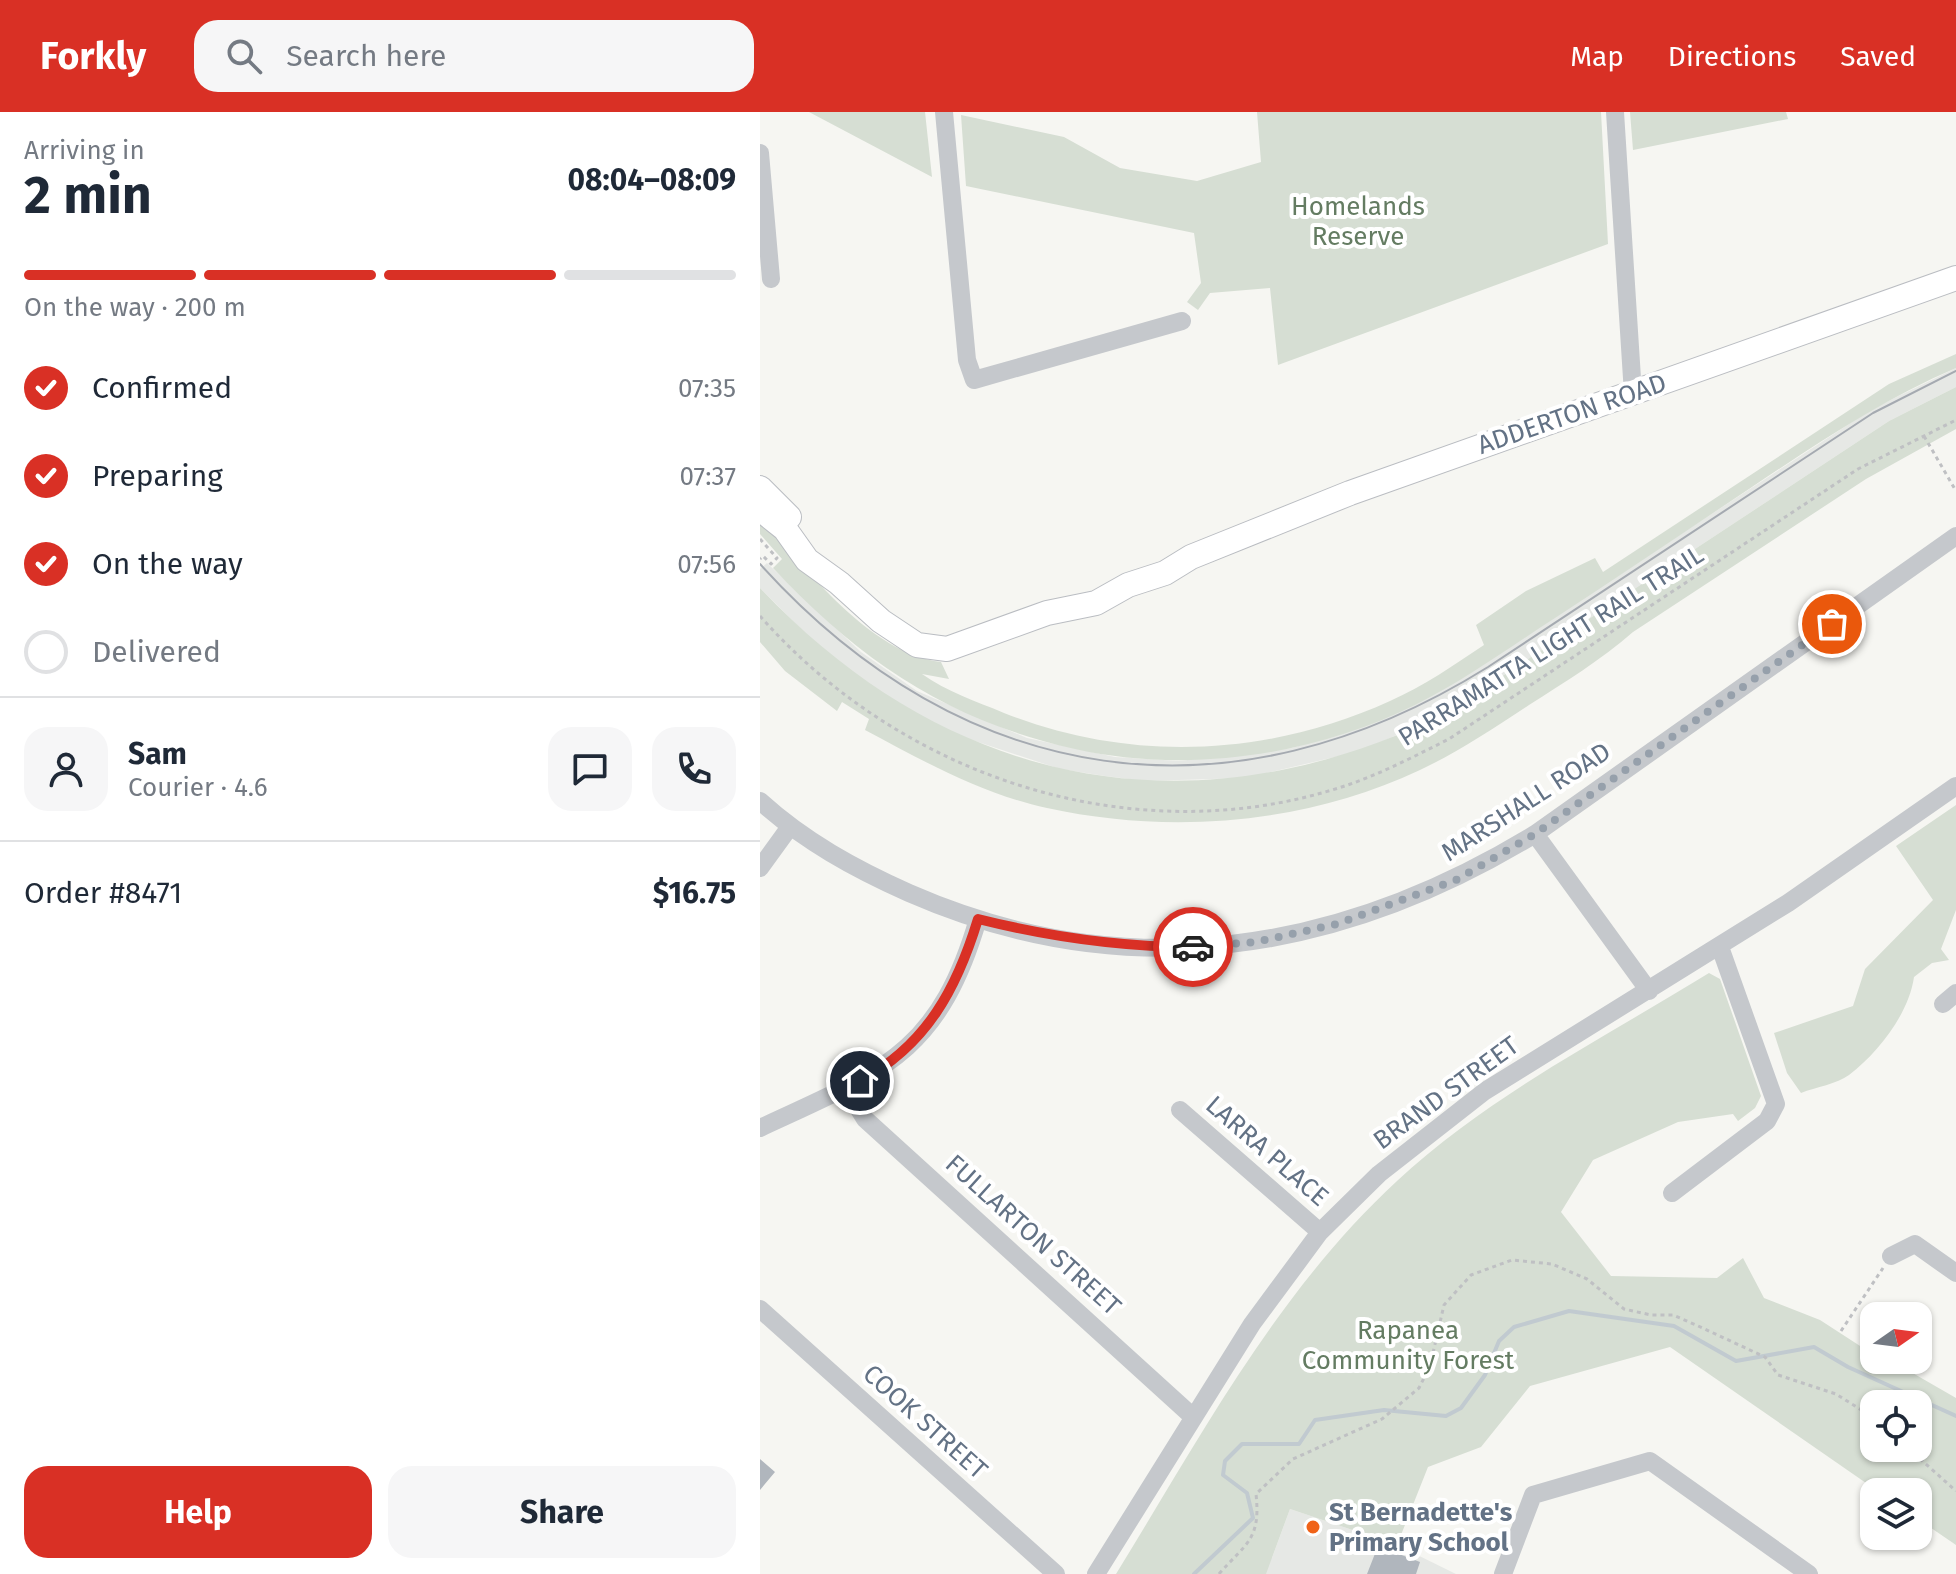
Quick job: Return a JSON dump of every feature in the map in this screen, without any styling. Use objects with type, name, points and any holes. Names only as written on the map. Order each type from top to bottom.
[{"type":"main road","name":"ADDERTON ROAD","points":[[760,509],[785,529],[807,560],[904,637],[932,648],[965,645],[1047,613],[1088,588],[1119,580],[1166,560],[1191,557],[1350,493],[1956,278]]},
{"type":"main road","name":"ADDERTON ROAD","points":[[760,488],[781,505],[839,583]]},
{"type":"street","points":[[944,112],[967,360],[974,380],[1182,321]]},
{"type":"street","points":[[1615,112],[1633,394]]},
{"type":"street","points":[[760,153],[771,279]]},
{"type":"street","name":"MARSHALL ROAD","points":[[760,801],[789,828],[885,882],[978,919],[1070,940],[1141,947],[1256,942],[1337,924],[1456,880],[1535,834],[1956,536]]},
{"type":"street","name":"BRAND STREET","points":[[1096,1574],[1252,1324],[1320,1232],[1379,1174],[1465,1104],[1720,947],[1956,786]]},
{"type":"street","points":[[760,868],[789,828]]},
{"type":"street","points":[[1535,834],[1649,991]]},
{"type":"street","points":[[760,1128],[846,1088],[897,1057],[928,1027],[956,983],[978,919]]},
{"type":"street","points":[[1672,1193],[1767,1121],[1776,1104],[1720,947]]},
{"type":"street","name":"FULLARTON STREET","points":[[846,1088],[865,1119],[1192,1416]]},
{"type":"street","name":"LARRA PLACE","points":[[1180,1110],[1320,1232]]},
{"type":"street","points":[[1891,1256],[1915,1244],[1956,1273]]},
{"type":"street","name":"COOK STREET","points":[[760,1309],[1056,1574]]},
{"type":"street","points":[[1503,1574],[1533,1495],[1650,1461],[1809,1574]]},
{"type":"path","name":"PARRAMATTA LIGHT RAIL TRAIL","points":[[760,616],[844,695],[911,739],[972,770],[1026,789],[1102,805],[1217,810],[1272,804],[1332,790],[1394,767],[1449,739],[1858,469],[1956,420]]},
{"type":"path","points":[[1923,435],[1956,491]]},
{"type":"path","points":[[760,539],[777,558],[771,564],[763,556],[760,559]]},
{"type":"path","points":[[1841,1331],[1891,1256]]},
{"type":"path","points":[[1219,1574],[1242,1553],[1259,1521],[1256,1494],[1293,1459],[1382,1419],[1425,1380],[1444,1305],[1471,1275],[1512,1260],[1552,1264],[1587,1279],[1624,1309],[1651,1315],[1673,1315],[1765,1357],[1778,1375],[1836,1394],[1860,1409]]},
{"type":"path","points":[[1924,1462],[1956,1491]]},
{"type":"shaded area","points":[[1956,368],[1956,387],[1889,421],[1448,712],[1361,751],[1245,778],[1145,781],[1105,776],[1060,769],[963,737],[911,712],[854,674],[812,640],[760,588],[760,569],[767,563],[861,652],[917,691],[1027,738],[1115,757],[1179,761],[1292,748],[1368,724],[1416,704],[1458,680],[1872,409]]},
{"type":"shaded area","name":"St Bernadette's Primary School","points":[[1290,1509],[1397,1545],[1456,1574],[1236,1574],[1272,1558]]},
{"type":"green space","points":[[809,112],[925,112],[932,177]]},
{"type":"green space","name":"Homelands Reserve","points":[[1257,112],[1601,112],[1608,244],[1278,365],[1270,288],[1210,293],[1198,310],[1187,302],[1201,283],[1194,233],[966,186],[961,115],[1064,137],[1120,168],[1197,181],[1261,162]]},
{"type":"green space","points":[[1630,112],[1786,112],[1788,119],[1633,150]]},
{"type":"green space","points":[[1956,354],[1956,368],[1903,393],[1826,438],[1435,695],[1377,722],[1336,736],[1293,748],[1249,755],[1161,760],[1075,749],[1029,737],[947,704],[909,683],[839,632],[773,568],[782,559],[760,534],[760,517],[818,583],[864,626],[914,655],[941,662],[949,679],[922,674],[962,696],[1052,729],[1100,740],[1149,746],[1198,747],[1247,743],[1296,734],[1343,720],[1415,689],[1484,645],[1476,625],[1526,591],[1595,558],[1603,572],[1889,384]]},
{"type":"green space","points":[[1956,387],[1956,429],[1866,479],[1462,748],[1420,770],[1331,803],[1284,813],[1189,822],[1094,816],[1023,802],[953,775],[865,730],[869,719],[842,702],[837,711],[785,671],[760,642],[760,588],[834,657],[913,710],[996,749],[1082,773],[1171,781],[1262,773],[1355,751],[1448,712],[1889,421]]},
{"type":"green space","points":[[1956,805],[1956,910],[1941,949],[1949,960],[1932,963],[1914,977],[1899,1018],[1860,1066],[1839,1081],[1801,1093],[1787,1073],[1774,1033],[1853,1006],[1865,969],[1933,900],[1896,846]]},
{"type":"green space","name":"Rapanea Community Forest","points":[[1709,973],[1720,979],[1761,1096],[1755,1108],[1738,1121],[1733,1114],[1678,1122],[1593,1160],[1561,1212],[1611,1276],[1717,1278],[1743,1258],[1764,1298],[1820,1320],[1860,1346],[1860,1374],[1914,1374],[1956,1398],[1956,1545],[1932,1529],[1932,1478],[1860,1479],[1670,1347],[1530,1386],[1481,1447],[1428,1467],[1397,1545],[1290,1509],[1266,1574],[1116,1574],[1243,1367],[1314,1270],[1354,1224],[1432,1150],[1548,1070]]},
{"type":"building","points":[[760,1459],[775,1472],[760,1490]]},
{"type":"building","points":[[1378,1546],[1420,1562],[1416,1574],[1367,1574]]},
{"type":"waterway","points":[[1194,1574],[1253,1518],[1247,1493],[1223,1475],[1225,1461],[1242,1444],[1299,1444],[1315,1420],[1384,1410],[1446,1416],[1461,1408],[1485,1375],[1499,1341],[1514,1327],[1569,1311],[1674,1326],[1736,1361],[1814,1347],[1848,1367],[1956,1416]]},
{"type":"tram line","points":[[760,564],[839,640],[924,698],[1012,738],[1104,761],[1198,765],[1294,751],[1391,718],[1488,667],[1873,413],[1956,371]]},
{"type":"way so far","points":[[1193,947],[1282,938],[1337,924],[1456,880],[1535,834],[1832,624]]},
{"type":"place","name":"St Bernadette's Primary School","points":[[1313,1527]]},
{"type":"route","points":[[860,1081],[897,1057],[928,1027],[944,1006],[964,964],[978,919],[1070,940],[1141,947],[1193,947]]}]
